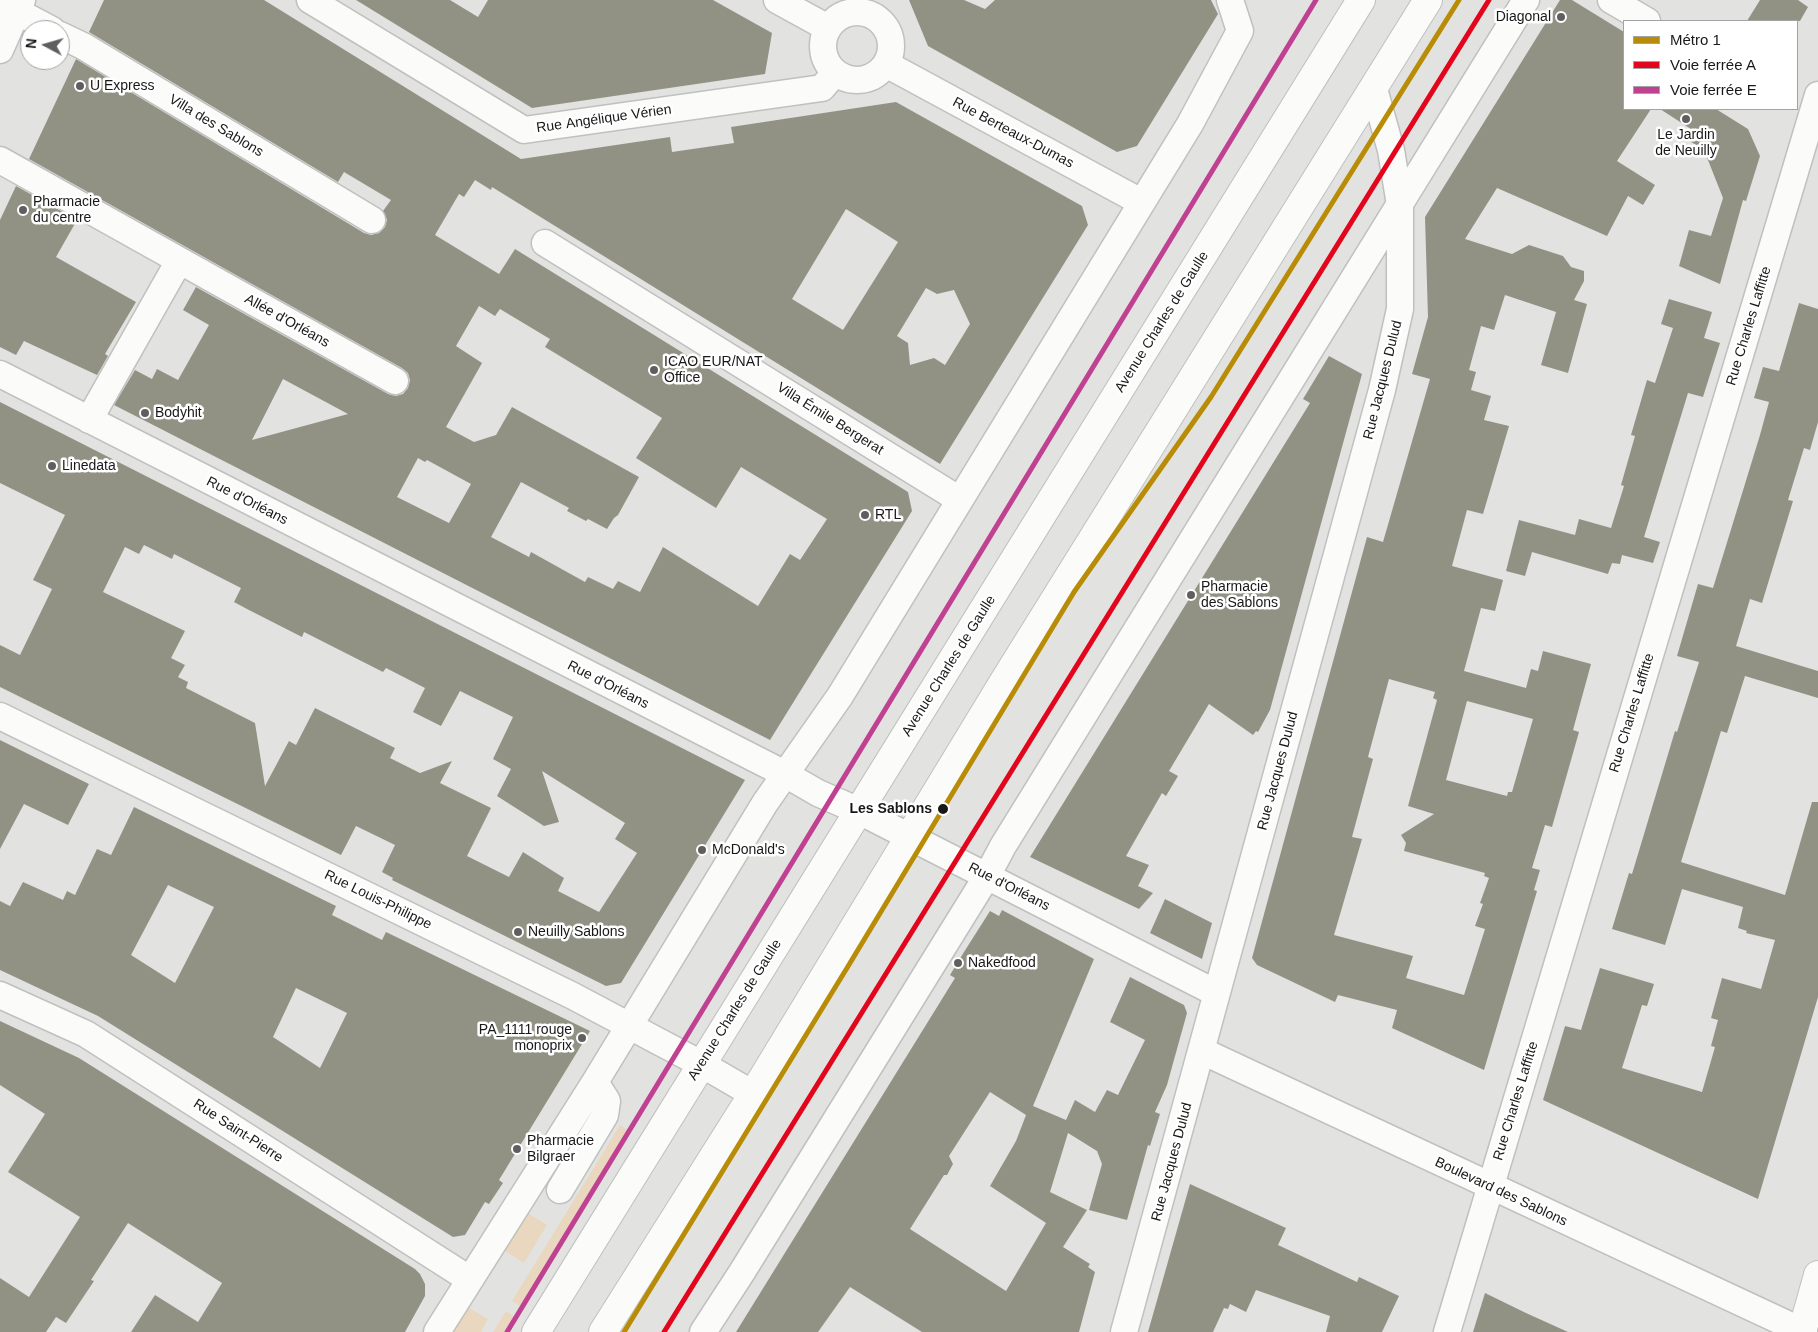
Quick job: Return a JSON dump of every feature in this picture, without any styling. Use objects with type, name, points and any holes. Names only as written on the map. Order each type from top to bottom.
[{"type":"main road","name":"Avenue Charles de Gaulle","points":[[536,1332],[1361,0]]},
{"type":"main road","points":[[603,1332],[753,1094],[908,837],[1428,0]]},
{"type":"main road","points":[[1802,1332],[1818,1276]]},
{"type":"street","name":"Rue Angélique Vérien","points":[[310,0],[524,130],[822,88],[835,73]]},
{"type":"street","points":[[777,0],[828,28]]},
{"type":"street","points":[[437,1332],[595,1082],[765,803],[840,696],[1190,124],[1240,30],[1230,0]]},
{"type":"street","points":[[703,1332],[742,1272],[1526,0]]},
{"type":"street","points":[[1611,0],[1645,20]]},
{"type":"street","points":[[0,50],[13,6],[36,20]]},
{"type":"street","points":[[864,6],[888,32],[891,48],[886,64],[876,75],[862,80],[848,79],[835,73],[825,60],[822,44],[828,28],[837,18],[864,6]]},
{"type":"street","name":"Villa des Sablons","points":[[70,40],[372,220]]},
{"type":"street","name":"Rue Berteaux-Dumas","points":[[886,64],[1141,202]]},
{"type":"street","name":"Rue Jacques Dulud","points":[[1124,1332],[1382,390],[1400,310],[1400,205],[1391,150],[1374,89]]},
{"type":"street","name":"Rue Charles Laffitte","points":[[1447,1332],[1807,118],[1818,95]]},
{"type":"street","name":"Allée d'Orléans","points":[[0,160],[394,381]]},
{"type":"street","name":"Villa Émile Bergerat","points":[[546,243],[960,500]]},
{"type":"street","points":[[89,420],[179,261]]},
{"type":"street","name":"Rue d'Orléans","points":[[0,374],[785,774],[818,793],[859,811],[1216,993]]},
{"type":"street","name":"Rue Louis-Philippe","points":[[0,716],[573,996],[702,1064],[753,1094]]},
{"type":"street","name":"Rue Saint-Pierre","points":[[0,995],[86,1034],[469,1279]]},
{"type":"street","name":"Boulevard des Sablons","points":[[1202,1050],[1802,1332]]},
{"type":"street","points":[[560,1190],[605,1115],[606,1101],[595,1082]]},
{"type":"shaded area","points":[[620,1125],[631,1132],[524,1308],[512,1301]]},
{"type":"shaded area","points":[[523,1210],[547,1225],[524,1263],[500,1248]]},
{"type":"shaded area","points":[[464,1305],[488,1319],[481,1332],[448,1332]]},
{"type":"shaded area","points":[[506,1311],[517,1318],[508,1332],[493,1332]]},
{"type":"building","points":[[104,0],[264,0],[521,159],[670,137],[672,152],[734,143],[731,127],[896,102],[1082,206],[1088,225],[940,464],[492,187],[491,190],[475,180],[464,197],[459,194],[435,235],[499,274],[515,249],[908,492],[912,511],[770,740],[114,405],[135,370],[152,379],[157,369],[178,380],[209,325],[183,310],[196,287],[388,394],[396,396],[403,394],[408,388],[410,380],[408,373],[402,368],[29,159],[76,59],[364,233],[371,235],[379,233],[385,227],[387,220],[383,211],[391,200],[344,172],[338,182],[89,32]],"holes":[[[846,209],[898,242],[843,330],[792,299]],[[926,288],[937,294],[954,290],[970,324],[945,365],[934,358],[910,365],[908,343],[897,336]],[[479,306],[495,316],[500,309],[550,339],[545,347],[662,418],[636,458],[716,508],[741,467],[827,519],[800,560],[790,554],[758,606],[663,547],[640,592],[618,581],[613,589],[588,577],[585,582],[531,552],[529,557],[491,537],[521,482],[569,508],[567,511],[607,529],[618,515],[639,477],[512,407],[496,435],[474,442],[446,427],[482,363],[456,346]],[[283,379],[348,414],[252,440]],[[418,458],[425,462],[427,460],[471,484],[449,523],[397,497]]]},
{"type":"building","points":[[356,0],[450,0],[478,17],[488,0],[713,0],[772,33],[765,74],[532,108]]},
{"type":"building","points":[[909,0],[964,0],[985,9],[995,0],[1211,0],[1218,14],[1137,146],[1117,152],[928,46]]},
{"type":"building","points":[[1560,0],[1572,0],[1623,31],[1623,110],[1650,110],[1617,161],[1655,185],[1643,205],[1628,196],[1607,236],[1497,188],[1465,239],[1512,254],[1529,245],[1563,256],[1571,267],[1584,271],[1584,281],[1574,300],[1587,304],[1568,373],[1541,365],[1556,312],[1505,295],[1494,330],[1481,326],[1469,370],[1476,372],[1471,390],[1491,396],[1484,420],[1509,426],[1483,514],[1467,510],[1452,566],[1503,580],[1495,611],[1481,608],[1464,671],[1526,688],[1531,669],[1538,671],[1543,651],[1591,664],[1573,730],[1579,732],[1552,827],[1545,825],[1532,868],[1540,870],[1534,890],[1537,891],[1484,1070],[1392,1028],[1397,1010],[1338,995],[1335,1002],[1257,965],[1252,958],[1367,537],[1383,542],[1430,379],[1412,374],[1428,317],[1425,217]],"holes":[[[1389,679],[1435,692],[1433,698],[1437,700],[1408,806],[1434,814],[1401,835],[1406,843],[1404,851],[1485,873],[1484,876],[1489,878],[1480,903],[1483,904],[1475,926],[1485,929],[1464,995],[1406,978],[1413,956],[1334,935],[1362,839],[1352,837],[1373,759],[1368,757]],[[1467,701],[1533,719],[1512,792],[1508,792],[1507,796],[1446,780]]]},
{"type":"building","points":[[1760,0],[1798,0],[1808,7],[1800,21],[1748,20]]},
{"type":"building","points":[[1662,110],[1718,110],[1748,129],[1760,156],[1746,201],[1743,200],[1720,284],[1679,266],[1689,230],[1711,236],[1723,198],[1704,150],[1685,138],[1691,129]]},
{"type":"building","points":[[16,186],[77,220],[56,257],[136,302],[105,354],[108,356],[97,375],[24,341],[16,355],[0,347],[0,220]]},
{"type":"building","points":[[1669,299],[1712,312],[1704,338],[1720,343],[1703,397],[1688,393],[1644,537],[1660,542],[1653,563],[1622,555],[1620,564],[1612,563],[1608,574],[1532,552],[1525,576],[1506,571],[1519,520],[1575,535],[1579,519],[1611,528],[1624,486],[1621,485],[1635,436],[1631,435],[1647,380],[1655,383],[1673,328],[1661,324]]},
{"type":"building","points":[[1799,303],[1818,309],[1818,422],[1810,450],[1804,448],[1788,500],[1793,501],[1762,603],[1750,599],[1736,646],[1818,671],[1818,698],[1745,676],[1727,733],[1721,731],[1681,862],[1785,895],[1812,802],[1818,802],[1818,997],[1758,1199],[1543,1100],[1565,1026],[1581,1030],[1600,968],[1654,984],[1647,1006],[1642,1005],[1622,1068],[1702,1092],[1715,1047],[1711,1046],[1718,1020],[1711,1018],[1722,978],[1761,989],[1775,940],[1746,933],[1747,931],[1738,928],[1743,907],[1682,889],[1665,945],[1612,929],[1629,873],[1632,874],[1675,731],[1677,732],[1699,662],[1677,656],[1698,584],[1713,588],[1769,402],[1754,398],[1763,367],[1779,371]]},
{"type":"building","points":[[1329,356],[1362,374],[1270,710],[1258,732],[1256,731],[1253,735],[1209,704],[1169,771],[1178,776],[1166,796],[1162,793],[1126,856],[1149,865],[1138,886],[1153,893],[1139,909],[1030,857],[1310,403],[1303,399]]},
{"type":"building","points":[[0,402],[745,780],[621,983],[606,986],[392,880],[393,878],[382,872],[395,845],[356,826],[341,855],[0,687],[0,645],[20,655],[52,589],[33,580],[65,515],[0,483]],"holes":[[[144,545],[172,559],[174,554],[241,588],[234,602],[247,609],[302,637],[304,632],[383,672],[386,668],[425,688],[413,712],[441,726],[460,691],[513,717],[493,759],[511,769],[497,796],[544,826],[559,822],[542,771],[625,823],[615,839],[637,853],[599,912],[558,891],[564,878],[523,852],[509,877],[467,856],[491,808],[440,783],[452,761],[420,773],[390,758],[395,748],[315,708],[296,745],[289,741],[265,786],[255,723],[186,688],[188,682],[178,677],[185,665],[171,658],[185,631],[103,592],[125,547],[139,554]]]},
{"type":"building","points":[[0,740],[89,784],[68,825],[24,804],[0,849]]},
{"type":"building","points":[[134,807],[336,906],[332,915],[382,940],[386,932],[590,1031],[499,1180],[503,1183],[489,1204],[485,1202],[465,1235],[453,1237],[98,1016],[0,970],[0,901],[10,906],[23,882],[63,900],[67,891],[75,895],[97,849],[111,855]],"holes":[[[168,885],[214,907],[175,983],[131,955]],[[296,988],[347,1013],[320,1068],[273,1037]]]},
{"type":"building","points":[[1165,899],[1212,923],[1202,959],[1150,933]]},
{"type":"building","points":[[1002,910],[1094,959],[1033,1106],[1066,1120],[1075,1100],[1095,1112],[1107,1090],[1118,1095],[1145,1040],[1110,1022],[1130,977],[1184,1005],[1187,1013],[1167,1085],[1155,1112],[1160,1114],[1150,1146],[1148,1145],[1127,1220],[1089,1210],[1102,1164],[1097,1151],[1068,1133],[1050,1192],[1087,1210],[1063,1247],[1090,1264],[1088,1267],[1095,1272],[1079,1332],[922,1332],[850,1287],[818,1332],[736,1332],[955,978],[950,975],[964,952],[990,911],[999,916]],"holes":[[[990,1092],[1026,1115],[1016,1141],[990,1186],[1046,1223],[1006,1291],[910,1229],[944,1175],[947,1175],[953,1164],[949,1156]]]},
{"type":"building","points":[[0,1021],[79,1058],[415,1269],[425,1284],[425,1296],[405,1332],[131,1332],[155,1295],[198,1322],[222,1283],[128,1223],[91,1280],[94,1281],[66,1323],[56,1317],[46,1332],[0,1332],[0,1278],[29,1297],[80,1217],[8,1172],[45,1114],[0,1085]]},
{"type":"building","points":[[1190,1184],[1286,1228],[1278,1245],[1357,1282],[1359,1277],[1399,1296],[1382,1332],[1326,1332],[1330,1316],[1256,1290],[1246,1312],[1230,1304],[1228,1309],[1224,1308],[1213,1332],[1148,1332]]},
{"type":"building","points":[[1485,1293],[1526,1313],[1568,1332],[1473,1332]]},
{"type":"metro line","name":"1","points":[[624,1332],[1074,592],[1211,397],[1459,0]]},
{"type":"rail line","name":"E","points":[[507,1332],[1316,0]]},
{"type":"rail line","name":"A","points":[[664,1332],[1489,0]]},
{"type":"place","name":"Diagonal","points":[[1561,17]]},
{"type":"place","name":"U Express","points":[[80,86]]},
{"type":"place","name":"Le Jardin de Neuilly","points":[[1686,119]]},
{"type":"place","name":"Pharmacie du centre","points":[[23,210]]},
{"type":"place","name":"ICAO EUR/NAT Office","points":[[654,370]]},
{"type":"place","name":"Bodyhit","points":[[145,413]]},
{"type":"place","name":"Linedata","points":[[52,466]]},
{"type":"place","name":"RTL","points":[[865,515]]},
{"type":"place","name":"Pharmacie des Sablons","points":[[1191,595]]},
{"type":"place","name":"Les Sablons","points":[[943,809]]},
{"type":"place","name":"McDonald's","points":[[702,850]]},
{"type":"place","name":"Neuilly Sablons","points":[[518,932]]},
{"type":"place","name":"Nakedfood","points":[[958,963]]},
{"type":"place","name":"PA_1111 rouge monoprix","points":[[582,1038]]},
{"type":"place","name":"Pharmacie Bilgraer","points":[[517,1149]]}]
